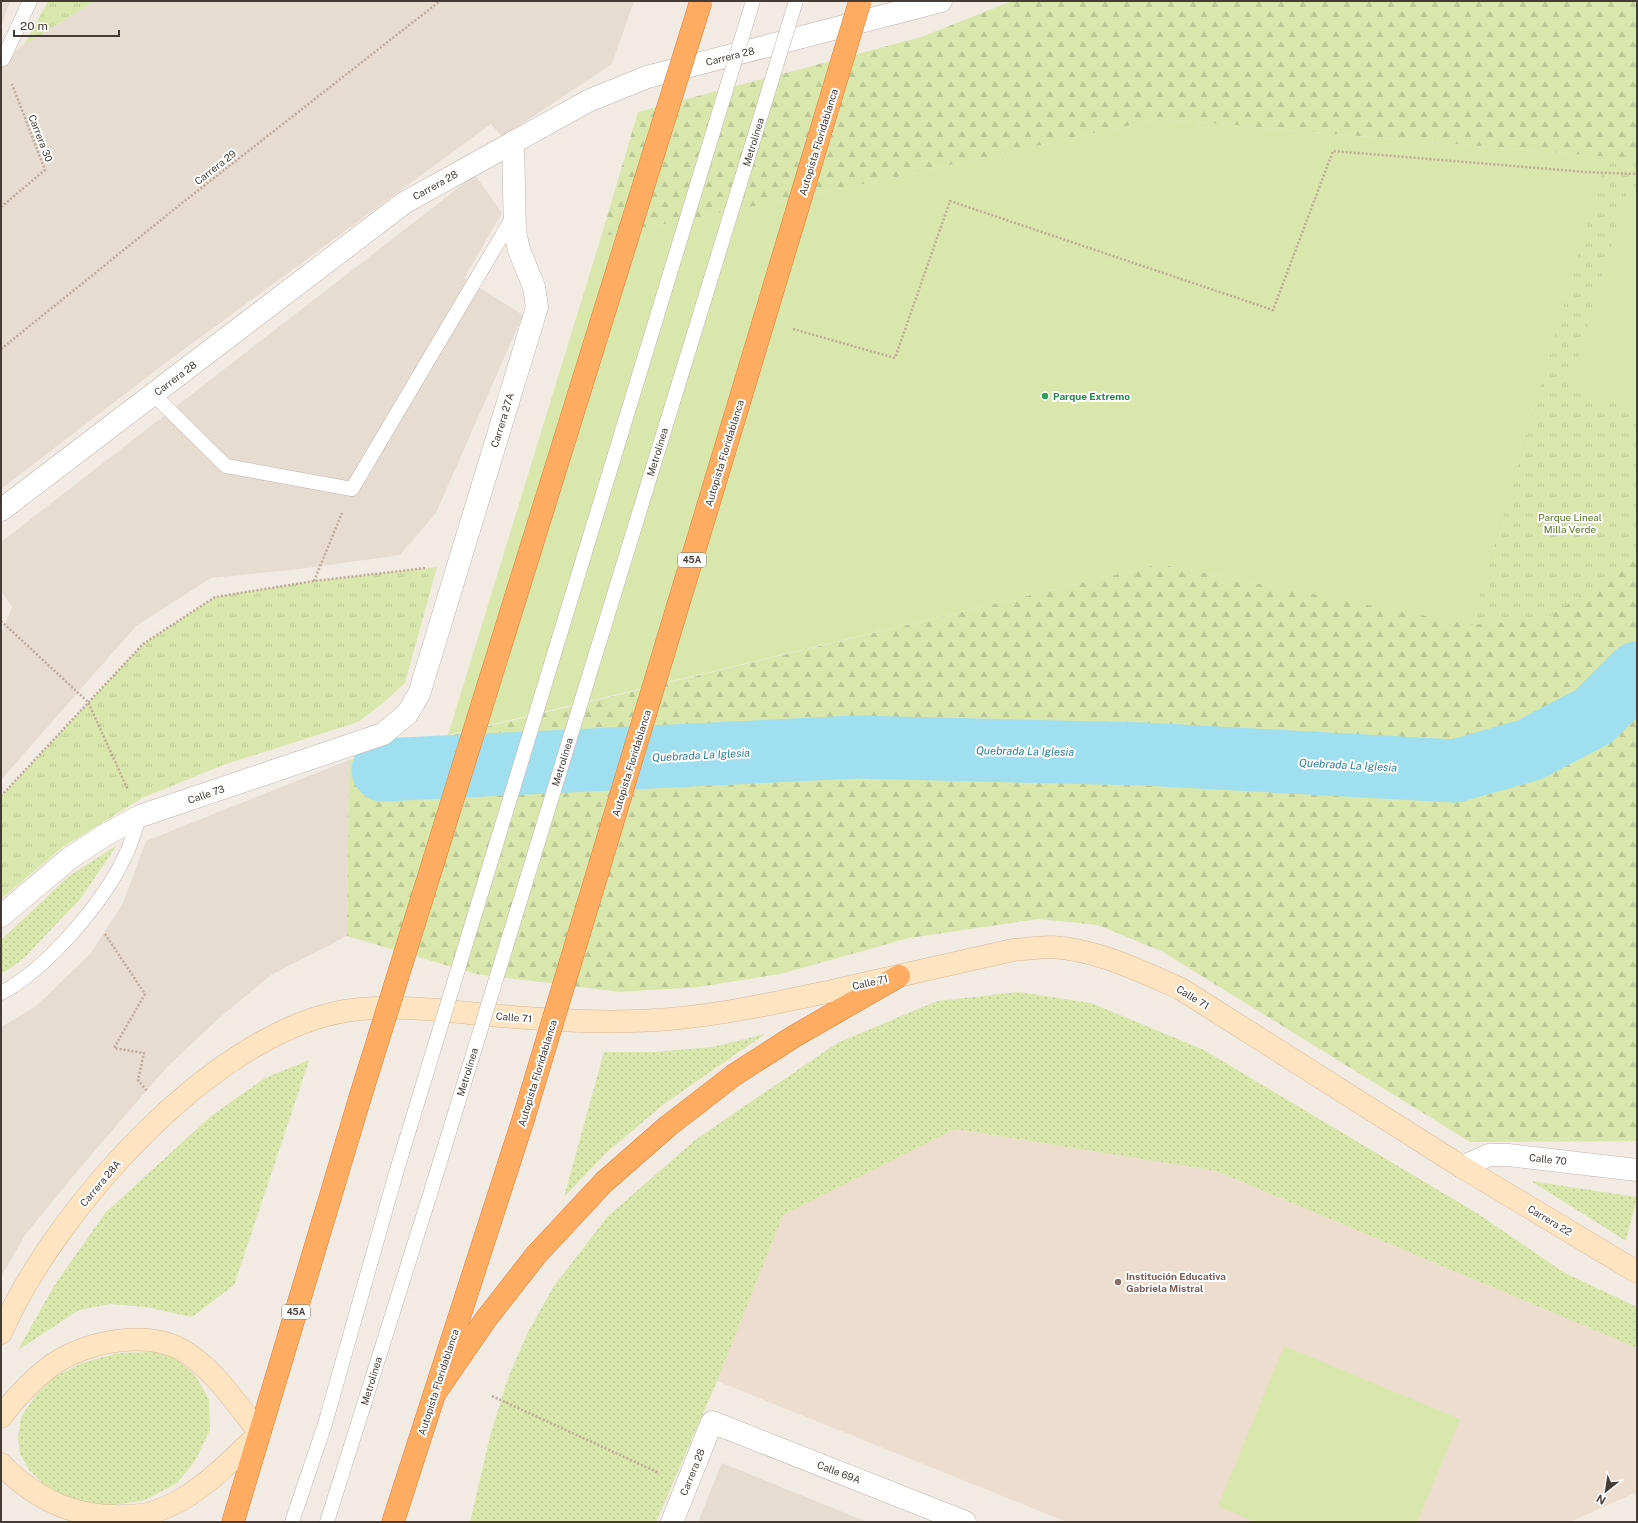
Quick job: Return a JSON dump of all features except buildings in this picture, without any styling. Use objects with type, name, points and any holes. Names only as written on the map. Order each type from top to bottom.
[{"type":"highway","name":"45A","points":[[233,1522],[359,1101],[701,1]]},
{"type":"highway","name":"Autopista Floridablanca","points":[[393,1522],[524,1120],[860,1]]},
{"type":"highway","points":[[435,1393],[486,1319],[536,1255],[604,1182],[668,1126],[734,1075],[793,1037],[899,976]]},
{"type":"street","name":"Carrera 28","points":[[1,510],[404,203],[588,101],[647,77],[941,1]]},
{"type":"street","name":"Carrera 27A","points":[[419,694],[537,307],[534,287],[519,250],[514,216],[513,142]]},
{"type":"street","name":"Calle 73","points":[[1,916],[70,858],[105,835],[140,816],[383,734],[407,714],[419,694]]},
{"type":"street","name":"Calle 71","points":[[232,1061],[276,1035],[312,1020],[358,1009],[414,1007],[567,1021],[641,1021],[739,1011],[1013,950],[1052,947],[1093,954],[1137,969],[1181,989],[1462,1167]]},
{"type":"street","name":"Carrera 28A","points":[[1,1333],[10,1312],[37,1265],[112,1168],[164,1114],[186,1094],[232,1061]]},
{"type":"street","name":"Calle 70","points":[[1462,1167],[1489,1155],[1508,1155],[1637,1170]]},
{"type":"street","name":"Carrera 22","points":[[1462,1167],[1637,1272]]},
{"type":"street","points":[[1,1416],[10,1405],[52,1365],[77,1352],[103,1343],[142,1340],[176,1348],[194,1358],[231,1397],[260,1433],[212,1478],[180,1501],[160,1510],[127,1519],[79,1520],[50,1504],[22,1484],[1,1464]]},
{"type":"street","name":"Carrera 28","points":[[672,1522],[712,1422]]},
{"type":"street","name":"Calle 69A","points":[[712,1422],[965,1522]]},
{"type":"lane","points":[[3,59],[30,1]]},
{"type":"lane","points":[[292,1522],[325,1424],[396,1172],[753,1]]},
{"type":"lane","name":"Metrolínea","points":[[326,1522],[432,1188],[796,1]]},
{"type":"lane","points":[[153,394],[226,466],[352,489],[514,216]]},
{"type":"lane","points":[[1,993],[13,986],[53,952],[90,911],[109,885],[126,854],[140,816]]},
{"type":"path","name":"Carrera 29","points":[[1,349],[182,203],[440,1]]},
{"type":"path","name":"Carrera 30","points":[[1,207],[45,170],[3,59]]},
{"type":"path","points":[[788,327],[895,358],[950,201],[1273,310],[1333,151],[1586,172],[1637,174]]},
{"type":"path","points":[[314,581],[352,489]]},
{"type":"path","points":[[1,796],[143,644],[214,597],[314,581],[458,564]]},
{"type":"path","points":[[1,621],[88,702],[140,816]]},
{"type":"path","points":[[90,911],[145,994],[114,1048],[144,1053],[138,1080],[164,1114]]},
{"type":"path","points":[[492,1396],[686,1486]]},
{"type":"shaded area","points":[[1,1],[10,1],[1,27]]},
{"type":"shaded area","points":[[95,1],[634,1],[612,64],[502,137],[491,124],[168,361],[1,489],[1,59]]},
{"type":"shaded area","points":[[475,175],[502,213],[464,278],[523,315],[436,513],[400,555],[300,569],[211,578],[136,626],[1,780],[1,635],[12,607],[1,591],[1,542]]},
{"type":"shaded area","points":[[349,760],[347,936],[271,975],[217,1020],[167,1067],[79,1169],[25,1235],[1,1277],[1,1027],[35,1007],[91,953],[123,903],[146,841]]},
{"type":"shaded area","name":"Institución Educativa Gabriela Mistral","points":[[955,1129],[1216,1171],[1637,1348],[1637,1492],[1570,1522],[1067,1522],[717,1381],[783,1215]]},
{"type":"shaded area","points":[[722,1463],[867,1522],[698,1522]]},
{"type":"green space","points":[[48,1],[95,1],[24,45]]},
{"type":"green space","points":[[1012,1],[1637,1],[1637,1141],[1470,1142],[1163,952],[1098,925],[1039,919],[909,938],[780,974],[698,987],[621,992],[476,974],[347,936],[349,760],[1159,564],[1292,590],[1606,157],[1159,119],[878,181],[601,237],[638,112],[921,37]]},
{"type":"green space","name":"Parque Extremo","points":[[1159,119],[1607,157],[1471,625],[1159,564],[448,735],[601,237],[878,181]]},
{"type":"green space","name":"Parque Lineal Milla Verde","points":[[1637,156],[1637,553],[1620,571],[1545,619],[1471,625],[1607,157]]},
{"type":"green space","points":[[1628,189],[1637,191],[1637,410],[1569,390]]},
{"type":"green space","points":[[437,567],[405,683],[383,703],[358,722],[223,765],[142,798],[63,847],[1,899],[1,797],[143,644],[215,597],[314,581]]},
{"type":"green space","points":[[117,845],[81,898],[22,960],[1,974],[1,940],[68,877]]},
{"type":"green space","points":[[1019,992],[1091,1003],[1204,1050],[1480,1215],[1563,1272],[1637,1307],[1637,1348],[1216,1171],[955,1129],[783,1215],[717,1381],[656,1522],[470,1522],[490,1436],[508,1378],[528,1332],[554,1286],[607,1217],[695,1140],[837,1043],[937,1001]]},
{"type":"green space","points":[[765,1034],[664,1104],[606,1153],[564,1197],[604,1052],[654,1052],[712,1047]]},
{"type":"green space","points":[[309,1060],[234,1285],[192,1317],[146,1307],[110,1304],[79,1310],[18,1350],[54,1286],[105,1213],[211,1116],[265,1078]]},
{"type":"green space","points":[[1531,1181],[1637,1197],[1626,1241]]},
{"type":"green space","points":[[1284,1346],[1460,1419],[1417,1522],[1256,1522],[1218,1506]]},
{"type":"green space","points":[[152,1352],[173,1357],[195,1375],[209,1399],[210,1430],[195,1461],[177,1483],[145,1500],[114,1505],[91,1505],[67,1497],[45,1485],[29,1470],[20,1454],[18,1438],[21,1417],[35,1396],[54,1377],[82,1363],[118,1353]]},
{"type":"waterway","name":"Quebrada La Iglesia","points":[[383,770],[856,747],[1144,754],[1455,771],[1529,750],[1594,716],[1637,673]]},
{"type":"place","name":"Parque Extremo","points":[[1045,396]]},
{"type":"place","name":"Institución Educativa Gabriela Mistral","points":[[1118,1282]]}]
